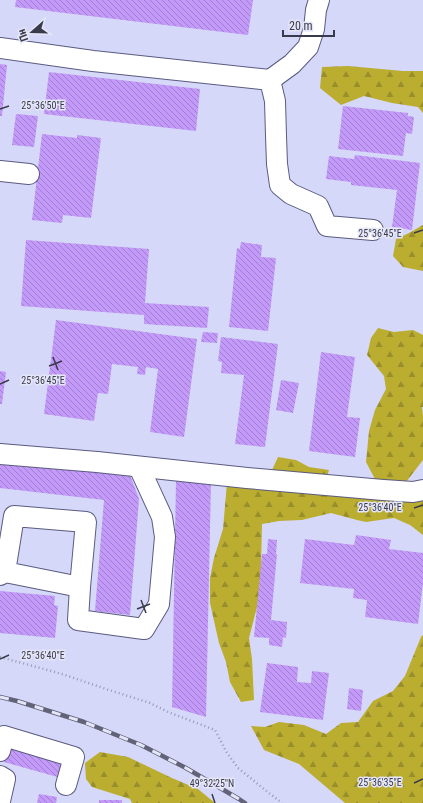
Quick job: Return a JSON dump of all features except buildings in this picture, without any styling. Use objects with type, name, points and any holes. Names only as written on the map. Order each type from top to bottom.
[{"type":"lane","points":[[0,48],[101,62],[270,80],[292,64],[308,47],[314,29],[316,10],[319,0]]},
{"type":"lane","points":[[270,80],[276,101],[276,150],[280,186],[291,194],[318,206],[327,226],[373,230]]},
{"type":"lane","points":[[0,171],[30,174]]},
{"type":"lane","points":[[0,454],[383,490],[413,492],[423,490]]},
{"type":"lane","points":[[80,587],[2,574],[14,516],[86,522],[78,620],[144,629],[159,604],[165,537],[162,517],[139,466]]},
{"type":"lane","points":[[0,751],[4,736],[74,756],[66,785]]},
{"type":"lane","points":[[0,776],[5,779],[0,801]]},
{"type":"path","points":[[0,658],[62,674],[150,703],[168,712],[215,730],[227,753],[238,768],[282,803]]},
{"type":"green space","points":[[348,66],[403,71],[423,71],[423,113],[418,107],[392,103],[364,96],[341,105],[320,88],[322,67]]},
{"type":"green space","points":[[423,225],[423,271],[403,267],[393,256],[396,239]]},
{"type":"green space","points":[[378,328],[394,332],[413,330],[423,335],[423,460],[403,486],[377,483],[366,462],[369,431],[375,410],[386,389],[384,376],[367,355],[371,338]]},
{"type":"green space","points":[[278,457],[296,460],[309,467],[329,470],[323,489],[423,496],[423,535],[410,525],[394,518],[366,522],[331,513],[302,520],[279,521],[262,524],[262,588],[249,638],[252,659],[254,700],[241,702],[230,682],[226,662],[219,643],[210,603],[210,578],[214,558],[223,529],[227,483],[267,481]]},
{"type":"green space","points":[[423,635],[423,803],[345,803],[299,764],[264,750],[251,726],[265,727],[279,722],[304,725],[326,734],[341,723],[358,722],[373,701],[393,691],[405,676]]},
{"type":"green space","points":[[100,752],[128,757],[198,789],[215,803],[132,803],[130,799],[92,787],[86,779],[85,763]]},
{"type":"railway","points":[[0,697],[84,722],[141,745],[186,768],[245,803]]}]
